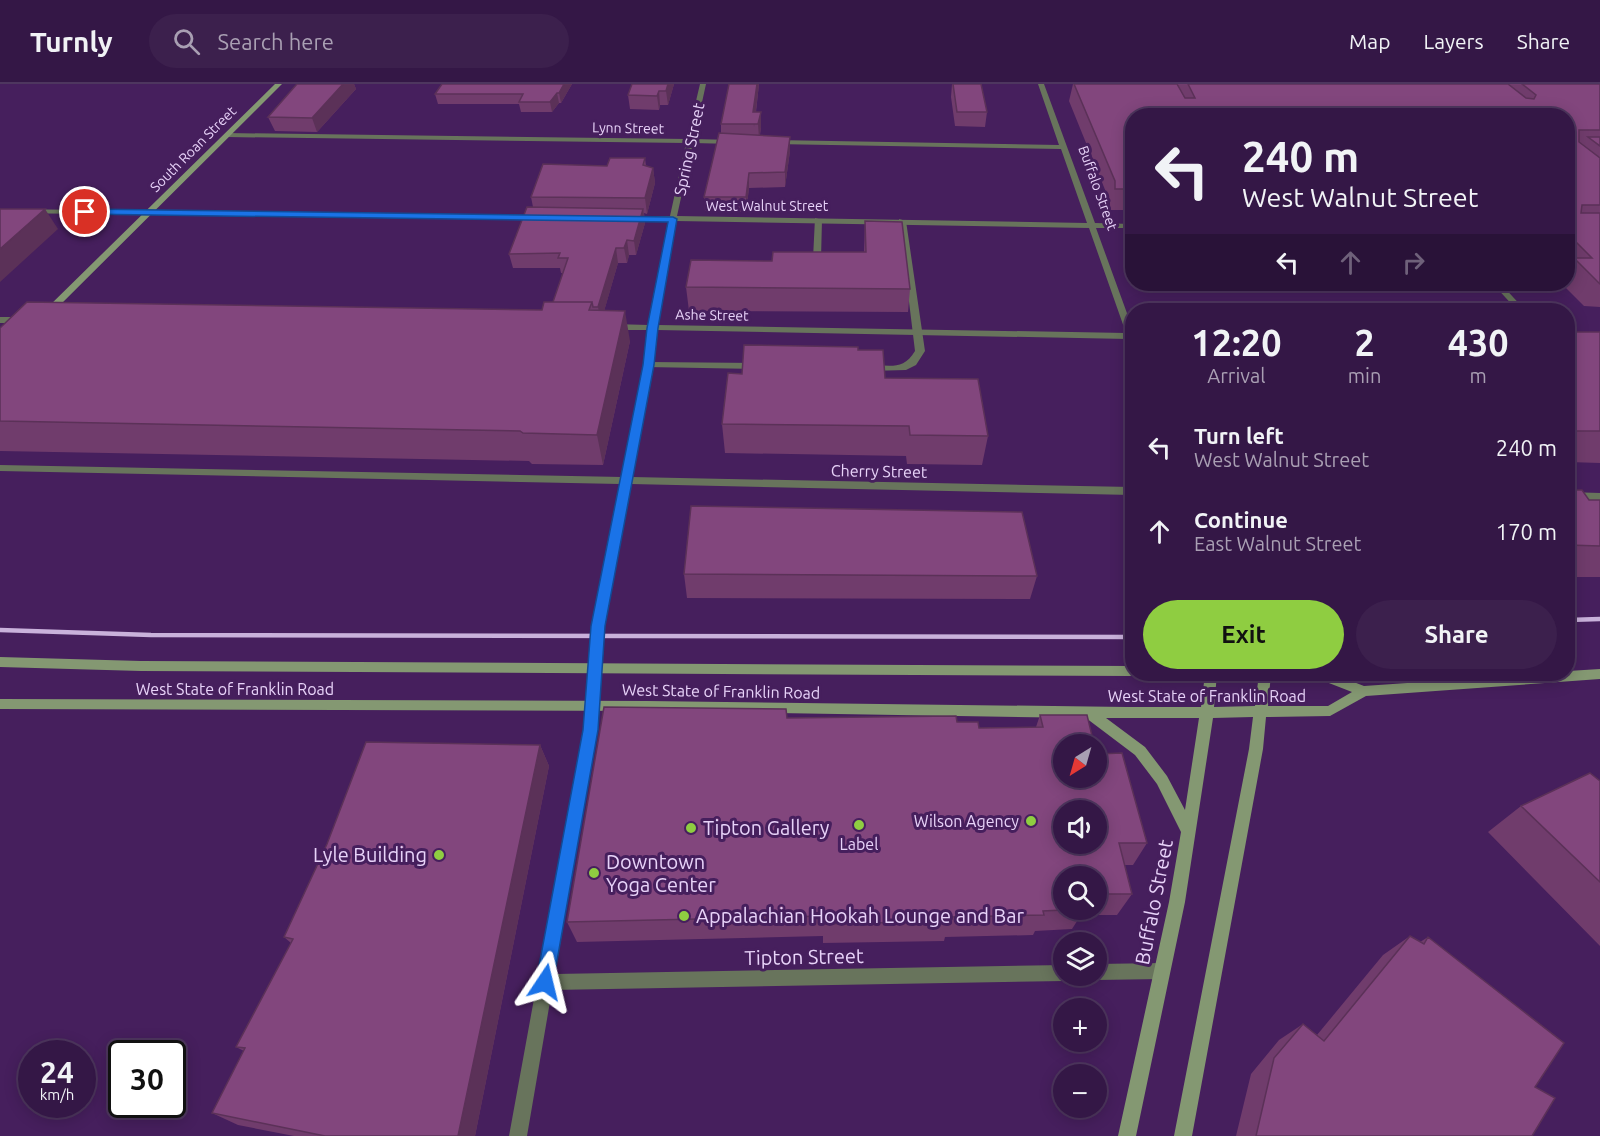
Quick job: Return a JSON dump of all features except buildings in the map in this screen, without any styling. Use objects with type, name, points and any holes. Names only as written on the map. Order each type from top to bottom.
[{"type":"main road","name":"South Roan Street","points":[[35,320],[279,84]]},
{"type":"main road","name":"West State of Franklin Road","points":[[0,662],[110,666],[1125,670]]},
{"type":"main road","name":"West State of Franklin Road","points":[[1575,676],[1600,674]]},
{"type":"main road","name":"Buffalo Street","points":[[1127,1136],[1162,971],[1188,831],[1208,712],[1210,681]]},
{"type":"main road","points":[[1184,1136],[1262,712],[1264,681]]},
{"type":"main road","name":"West State of Franklin Road","points":[[1338,681],[1364,691],[1503,681]]},
{"type":"main road","name":"West State of Franklin Road","points":[[0,704],[1262,712],[1330,711],[1364,691]]},
{"type":"main road","points":[[1089,712],[1140,751],[1162,780],[1188,831]]},
{"type":"street","name":"Spring Street","points":[[518,1136],[590,730],[598,626],[649,365],[652,328],[673,219],[703,84]]},
{"type":"street","name":"Buffalo Street","points":[[1041,84],[1125,317]]},
{"type":"street","name":"Lynn Street","points":[[227,135],[737,142]]},
{"type":"street","points":[[760,142],[1064,147]]},
{"type":"street","points":[[0,211],[551,217]]},
{"type":"street","name":"West Walnut Street","points":[[622,218],[1125,226]]},
{"type":"street","points":[[816,259],[818,220]]},
{"type":"street","points":[[856,368],[903,368],[913,363],[920,351],[902,221]]},
{"type":"street","points":[[1503,291],[1515,303]]},
{"type":"street","points":[[0,320],[52,321]]},
{"type":"street","name":"Ashe Street","points":[[597,327],[1125,337]]},
{"type":"street","points":[[649,365],[764,366]]},
{"type":"street","name":"Cherry Street","points":[[0,468],[1125,491]]},
{"type":"street","points":[[1575,496],[1600,497]]},
{"type":"street","points":[[1107,972],[1162,971]]},
{"type":"street","name":"Tipton Street","points":[[545,982],[1053,973]]},
{"type":"railway","points":[[1575,620],[1600,619]]},
{"type":"railway","points":[[0,630],[151,635],[1125,637]]},
{"type":"place","name":"Wilson Agency","points":[[1031,821]]},
{"type":"place","name":"Label","points":[[859,825]]},
{"type":"place","name":"Tipton Gallery","points":[[691,828]]},
{"type":"place","name":"Lyle Building","points":[[439,855]]},
{"type":"place","name":"Downtown Yoga Center","points":[[594,873]]},
{"type":"place","name":"Appalachian Hookah Lounge and Bar","points":[[684,916]]},
{"type":"route","points":[[85,212],[673,219],[652,328],[649,365],[598,626],[590,730],[545,982]]}]
